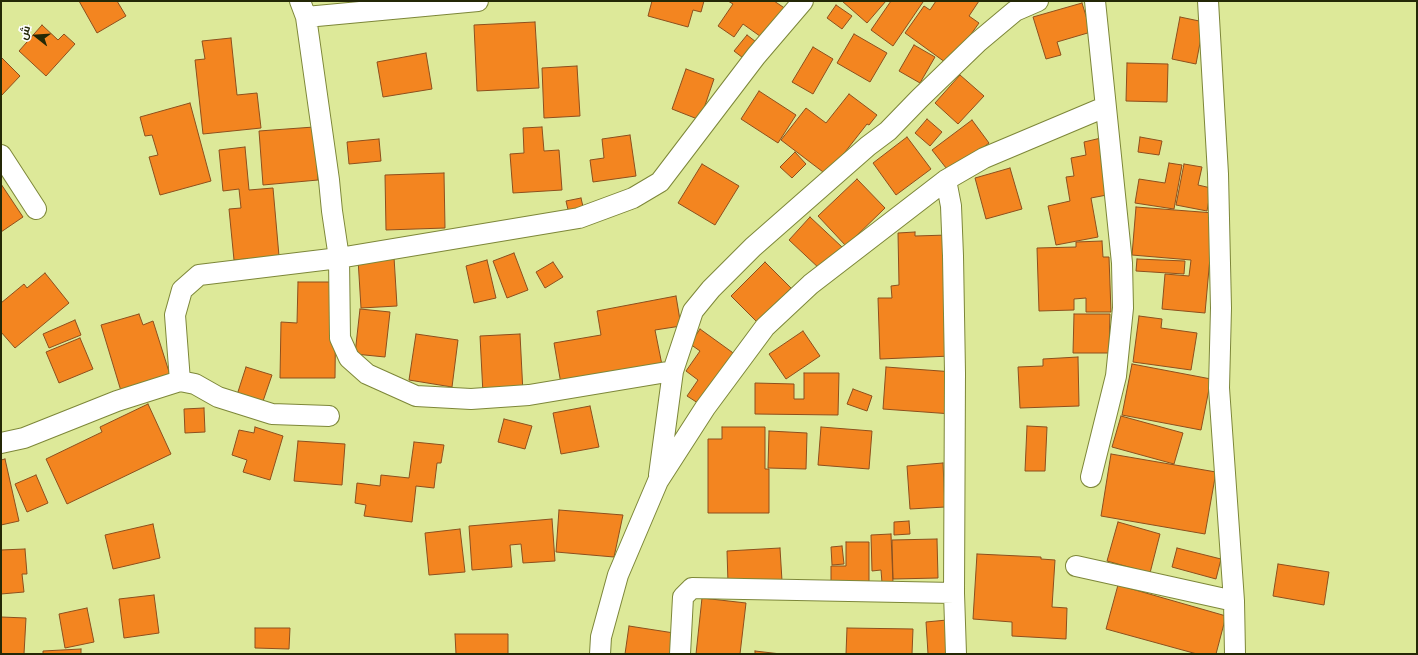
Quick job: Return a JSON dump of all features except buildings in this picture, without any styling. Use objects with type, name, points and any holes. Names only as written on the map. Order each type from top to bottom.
[{"type":"street","points":[[478,1],[303,9],[329,180],[339,258],[340,338],[349,358],[368,374],[416,396],[470,399],[529,395],[673,372]]},
{"type":"street","points":[[180,381],[175,315],[182,290],[198,275],[339,258],[579,218],[633,198],[660,182],[756,56],[803,1]]},
{"type":"street","points":[[658,481],[673,372],[693,311],[710,289],[753,247],[868,146],[888,131],[978,42],[1015,11],[1038,1]]},
{"type":"street","points":[[1091,478],[1116,376],[1123,308],[1122,263],[1095,1]]},
{"type":"street","points":[[1208,1],[1218,174],[1221,308],[1219,388],[1234,601],[1235,654]]},
{"type":"street","points":[[600,654],[601,636],[618,574],[658,481],[705,408],[765,328],[811,284],[946,180],[984,158],[1105,107]]},
{"type":"street","points":[[1,155],[36,209]]},
{"type":"street","points":[[946,180],[951,206],[953,256],[955,373],[954,593],[956,654]]},
{"type":"street","points":[[1,443],[24,438],[117,401],[180,381],[195,384],[218,397],[272,414],[329,416]]},
{"type":"street","points":[[1076,566],[1234,601]]},
{"type":"street","points":[[680,654],[683,597],[692,588],[954,593]]}]
